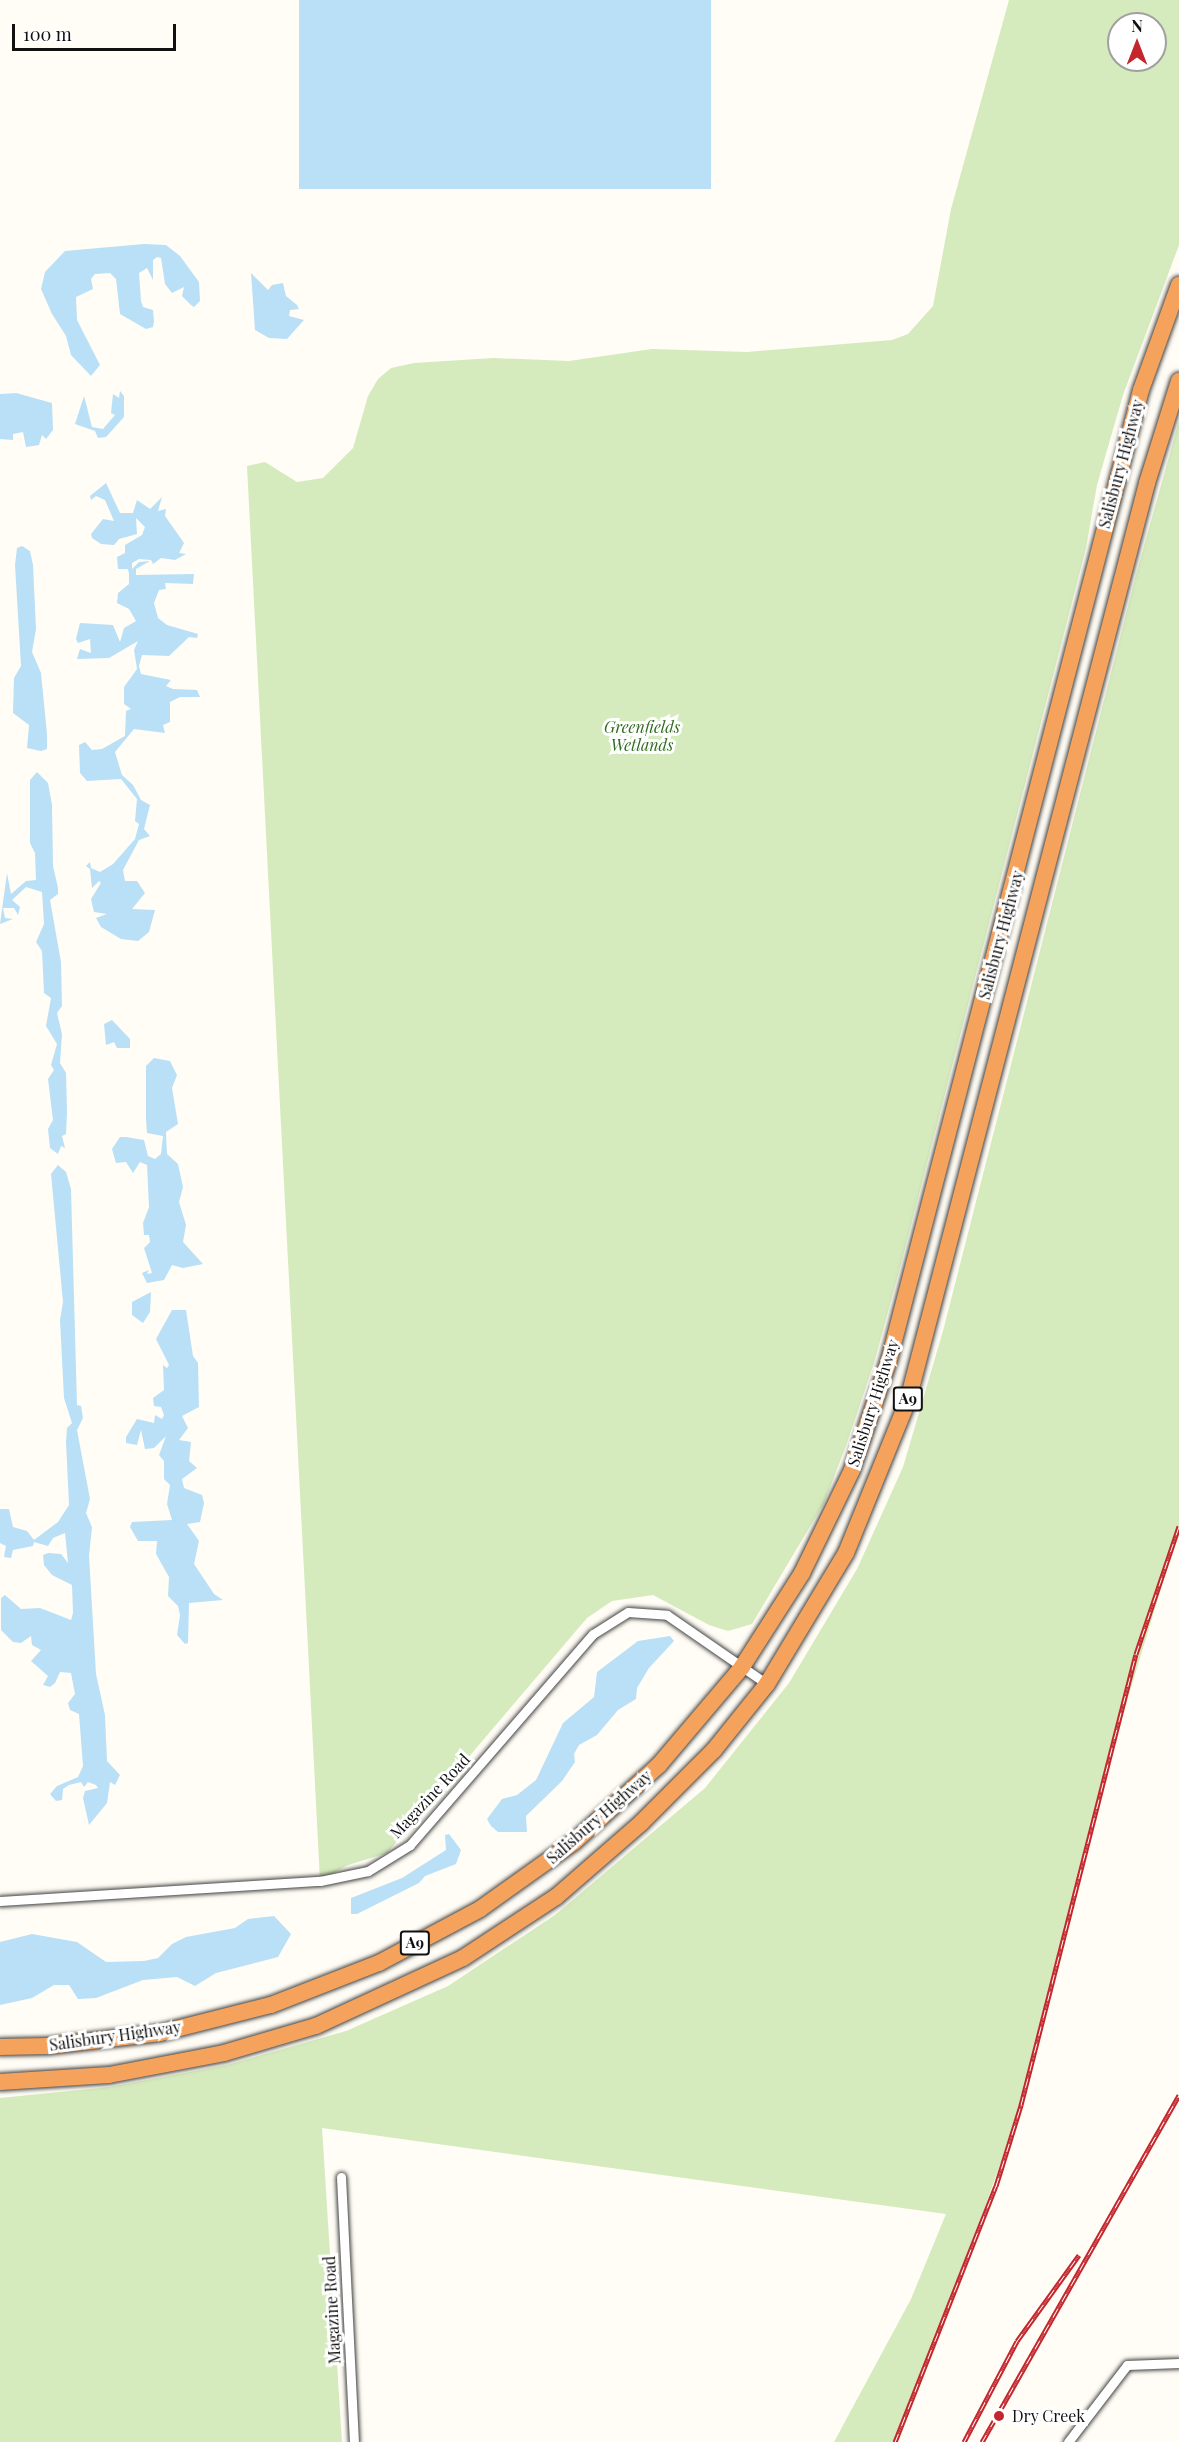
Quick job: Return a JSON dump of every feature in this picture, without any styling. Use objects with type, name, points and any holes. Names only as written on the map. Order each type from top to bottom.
[{"type":"highway","name":"Salisbury Highway","points":[[0,2047],[48,2046],[160,2033],[271,2005],[379,1963],[480,1909],[574,1842],[659,1765],[742,1667],[802,1573],[852,1470],[890,1360],[1138,401],[1179,285]]},
{"type":"highway","name":"Salisbury Highway","points":[[0,2082],[109,2075],[224,2053],[316,2026],[463,1958],[556,1897],[641,1823],[714,1750],[767,1684],[846,1553],[908,1400],[1147,483],[1179,381]]},
{"type":"street","name":"Magazine Road","points":[[0,1901],[320,1881],[368,1871],[410,1845],[593,1634],[628,1612],[667,1615],[767,1684]]},
{"type":"street","name":"Magazine Road","points":[[341,2177],[354,2442]]},
{"type":"street","points":[[1068,2442],[1127,2364],[1179,2363]]},
{"type":"green space","name":"Greenfields Wetlands","points":[[1009,0],[1179,0],[1179,245],[1123,395],[1097,485],[1086,548],[901,1264],[874,1363],[824,1503],[752,1624],[728,1631],[709,1625],[653,1595],[612,1601],[587,1618],[387,1853],[348,1865],[320,1881],[247,466],[265,462],[297,482],[323,478],[353,448],[368,396],[378,379],[391,368],[414,363],[493,358],[569,361],[652,349],[747,352],[892,340],[908,334],[933,306],[951,209]]},
{"type":"green space","points":[[1179,421],[1179,1529],[1105,1774],[1021,2105],[949,2309],[895,2442],[834,2442],[911,2299],[946,2214],[322,2128],[342,2442],[0,2442],[0,2098],[110,2087],[227,2065],[346,2031],[448,1986],[555,1915],[705,1788],[789,1683],[857,1569],[903,1467],[943,1331],[1137,571]]},
{"type":"water","points":[[299,0],[711,0],[711,189],[299,189]]},
{"type":"water","points":[[144,244],[166,245],[180,256],[199,282],[200,301],[194,307],[191,305],[182,296],[184,287],[172,293],[165,284],[161,258],[157,257],[153,260],[153,280],[147,268],[139,273],[143,307],[153,310],[153,327],[146,329],[120,314],[116,279],[110,273],[95,274],[91,279],[93,289],[76,297],[77,320],[100,365],[91,376],[71,355],[66,336],[52,314],[41,289],[45,272],[65,251]]},
{"type":"water","points":[[251,273],[268,290],[272,285],[283,283],[286,296],[297,305],[299,309],[290,310],[289,316],[304,320],[287,339],[269,338],[255,330]]},
{"type":"water","points":[[120,391],[124,396],[124,417],[106,437],[98,438],[95,431],[75,424],[84,396],[92,427],[103,429],[115,415],[111,413],[113,394],[119,398]]},
{"type":"water","points":[[16,393],[52,403],[53,430],[46,439],[42,435],[39,445],[26,447],[23,432],[13,434],[13,440],[0,439],[0,394]]},
{"type":"water","points":[[106,483],[120,513],[133,513],[137,500],[150,509],[162,497],[158,511],[166,509],[165,516],[184,543],[179,553],[186,554],[175,560],[161,558],[153,564],[151,560],[139,559],[132,563],[132,569],[139,562],[150,561],[136,569],[136,575],[194,574],[193,584],[165,583],[166,589],[159,590],[154,603],[158,618],[167,625],[198,634],[197,638],[189,637],[169,656],[142,655],[139,666],[141,674],[171,680],[166,686],[173,689],[197,690],[200,697],[180,697],[170,702],[170,722],[163,725],[165,733],[134,729],[115,752],[122,775],[133,785],[141,800],[150,805],[144,829],[150,836],[139,840],[123,870],[125,881],[137,881],[145,893],[132,909],[155,910],[149,932],[138,941],[121,939],[101,927],[96,918],[107,914],[94,912],[91,899],[101,883],[99,881],[92,888],[90,869],[86,866],[90,862],[91,868],[100,872],[113,864],[135,839],[139,824],[135,821],[137,799],[121,779],[87,781],[80,773],[79,745],[85,742],[92,750],[102,749],[125,736],[126,711],[131,709],[124,704],[124,687],[137,669],[134,650],[138,641],[109,658],[77,659],[80,649],[91,653],[90,639],[78,643],[76,639],[80,623],[113,625],[120,642],[124,628],[136,621],[129,609],[117,603],[118,593],[129,584],[129,574],[128,569],[118,569],[117,557],[125,553],[125,545],[142,535],[145,527],[136,518],[137,534],[119,539],[114,545],[101,544],[92,538],[91,534],[103,519],[114,521],[105,500],[96,496],[91,500],[90,496]]},
{"type":"water","points":[[22,546],[30,551],[33,565],[36,629],[32,652],[41,673],[47,734],[47,749],[41,751],[27,748],[29,725],[13,713],[14,678],[21,666],[15,565],[17,548]]},
{"type":"water","points":[[37,772],[48,783],[52,805],[53,866],[58,888],[58,894],[50,900],[61,962],[62,1006],[57,1013],[62,1034],[60,1063],[66,1073],[67,1112],[66,1134],[62,1136],[65,1148],[61,1146],[58,1154],[50,1148],[48,1129],[53,1120],[48,1079],[54,1070],[51,1065],[57,1044],[46,1026],[51,998],[44,993],[42,951],[36,942],[44,924],[42,892],[26,887],[12,900],[20,907],[18,915],[14,908],[3,908],[5,918],[13,919],[0,924],[7,873],[11,894],[26,881],[36,880],[35,853],[30,843],[30,780]]},
{"type":"water","points":[[112,1020],[130,1039],[130,1048],[117,1048],[114,1042],[106,1045],[104,1024]]},
{"type":"water","points":[[154,1058],[170,1061],[177,1075],[172,1088],[178,1124],[166,1132],[167,1154],[178,1164],[183,1187],[179,1202],[186,1225],[183,1242],[203,1264],[183,1268],[172,1265],[164,1280],[147,1283],[142,1273],[149,1270],[147,1274],[152,1273],[144,1248],[150,1242],[149,1235],[144,1235],[143,1223],[149,1207],[147,1165],[140,1162],[133,1173],[126,1162],[116,1163],[112,1149],[120,1137],[126,1137],[144,1140],[148,1156],[155,1159],[161,1154],[163,1136],[147,1133],[146,1066]]},
{"type":"water","points":[[58,1165],[66,1172],[71,1189],[77,1405],[81,1406],[83,1418],[77,1430],[90,1499],[86,1513],[92,1527],[89,1556],[96,1674],[105,1715],[107,1761],[120,1775],[115,1785],[110,1782],[107,1803],[89,1825],[83,1798],[85,1791],[98,1788],[96,1785],[88,1782],[84,1787],[81,1782],[69,1785],[63,1789],[62,1800],[56,1801],[50,1794],[57,1786],[78,1777],[83,1766],[79,1714],[70,1710],[68,1703],[75,1694],[71,1673],[60,1672],[55,1683],[50,1687],[43,1685],[48,1676],[31,1661],[41,1650],[32,1645],[31,1636],[21,1643],[13,1642],[1,1630],[1,1598],[5,1595],[21,1609],[40,1608],[71,1620],[73,1613],[72,1585],[52,1575],[44,1565],[43,1555],[61,1554],[68,1563],[65,1533],[53,1538],[48,1546],[34,1542],[33,1546],[13,1550],[11,1558],[4,1557],[6,1546],[0,1543],[0,1509],[9,1509],[13,1527],[27,1531],[34,1540],[58,1522],[69,1505],[66,1442],[67,1428],[72,1423],[64,1398],[60,1320],[63,1302],[51,1174]]},
{"type":"water","points":[[151,1292],[150,1312],[143,1323],[132,1315],[132,1302]]},
{"type":"water","points":[[172,1310],[186,1310],[193,1356],[198,1363],[199,1407],[182,1416],[188,1428],[179,1440],[191,1442],[189,1461],[197,1468],[182,1479],[184,1488],[202,1495],[204,1503],[200,1522],[187,1524],[199,1541],[194,1564],[214,1594],[223,1600],[189,1603],[188,1643],[185,1644],[177,1635],[180,1615],[178,1606],[168,1596],[169,1577],[156,1554],[157,1541],[138,1541],[130,1527],[132,1522],[172,1520],[167,1504],[170,1485],[164,1479],[164,1461],[159,1455],[166,1436],[154,1448],[145,1449],[141,1430],[137,1445],[126,1443],[126,1437],[137,1419],[154,1423],[155,1415],[162,1419],[164,1415],[161,1407],[154,1406],[153,1398],[164,1390],[163,1365],[167,1368],[169,1365],[156,1339]]},
{"type":"water","points":[[670,1636],[674,1641],[649,1668],[637,1688],[636,1699],[618,1710],[597,1735],[579,1745],[574,1754],[575,1762],[562,1781],[526,1816],[527,1832],[498,1832],[491,1826],[487,1819],[502,1799],[517,1795],[536,1780],[563,1723],[594,1697],[597,1672],[638,1641]]},
{"type":"water","points":[[449,1834],[461,1850],[456,1864],[425,1876],[419,1883],[357,1914],[351,1914],[351,1898],[402,1878],[446,1850],[445,1835]]},
{"type":"water","points":[[274,1916],[291,1934],[278,1957],[216,1973],[195,1986],[177,1977],[143,1980],[96,1998],[78,1999],[69,1985],[54,1985],[32,1998],[0,2005],[0,1942],[32,1934],[77,1942],[106,1962],[144,1961],[158,1958],[172,1944],[186,1937],[235,1928],[248,1919]]},
{"type":"railway","points":[[895,2442],[996,2186],[1021,2105],[1136,1654],[1179,1526]]},
{"type":"railway","points":[[982,2442],[1179,2095]]},
{"type":"railway","points":[[964,2442],[1017,2341],[1079,2255]]},
{"type":"place","name":"Dry Creek","points":[[999,2416]]}]
